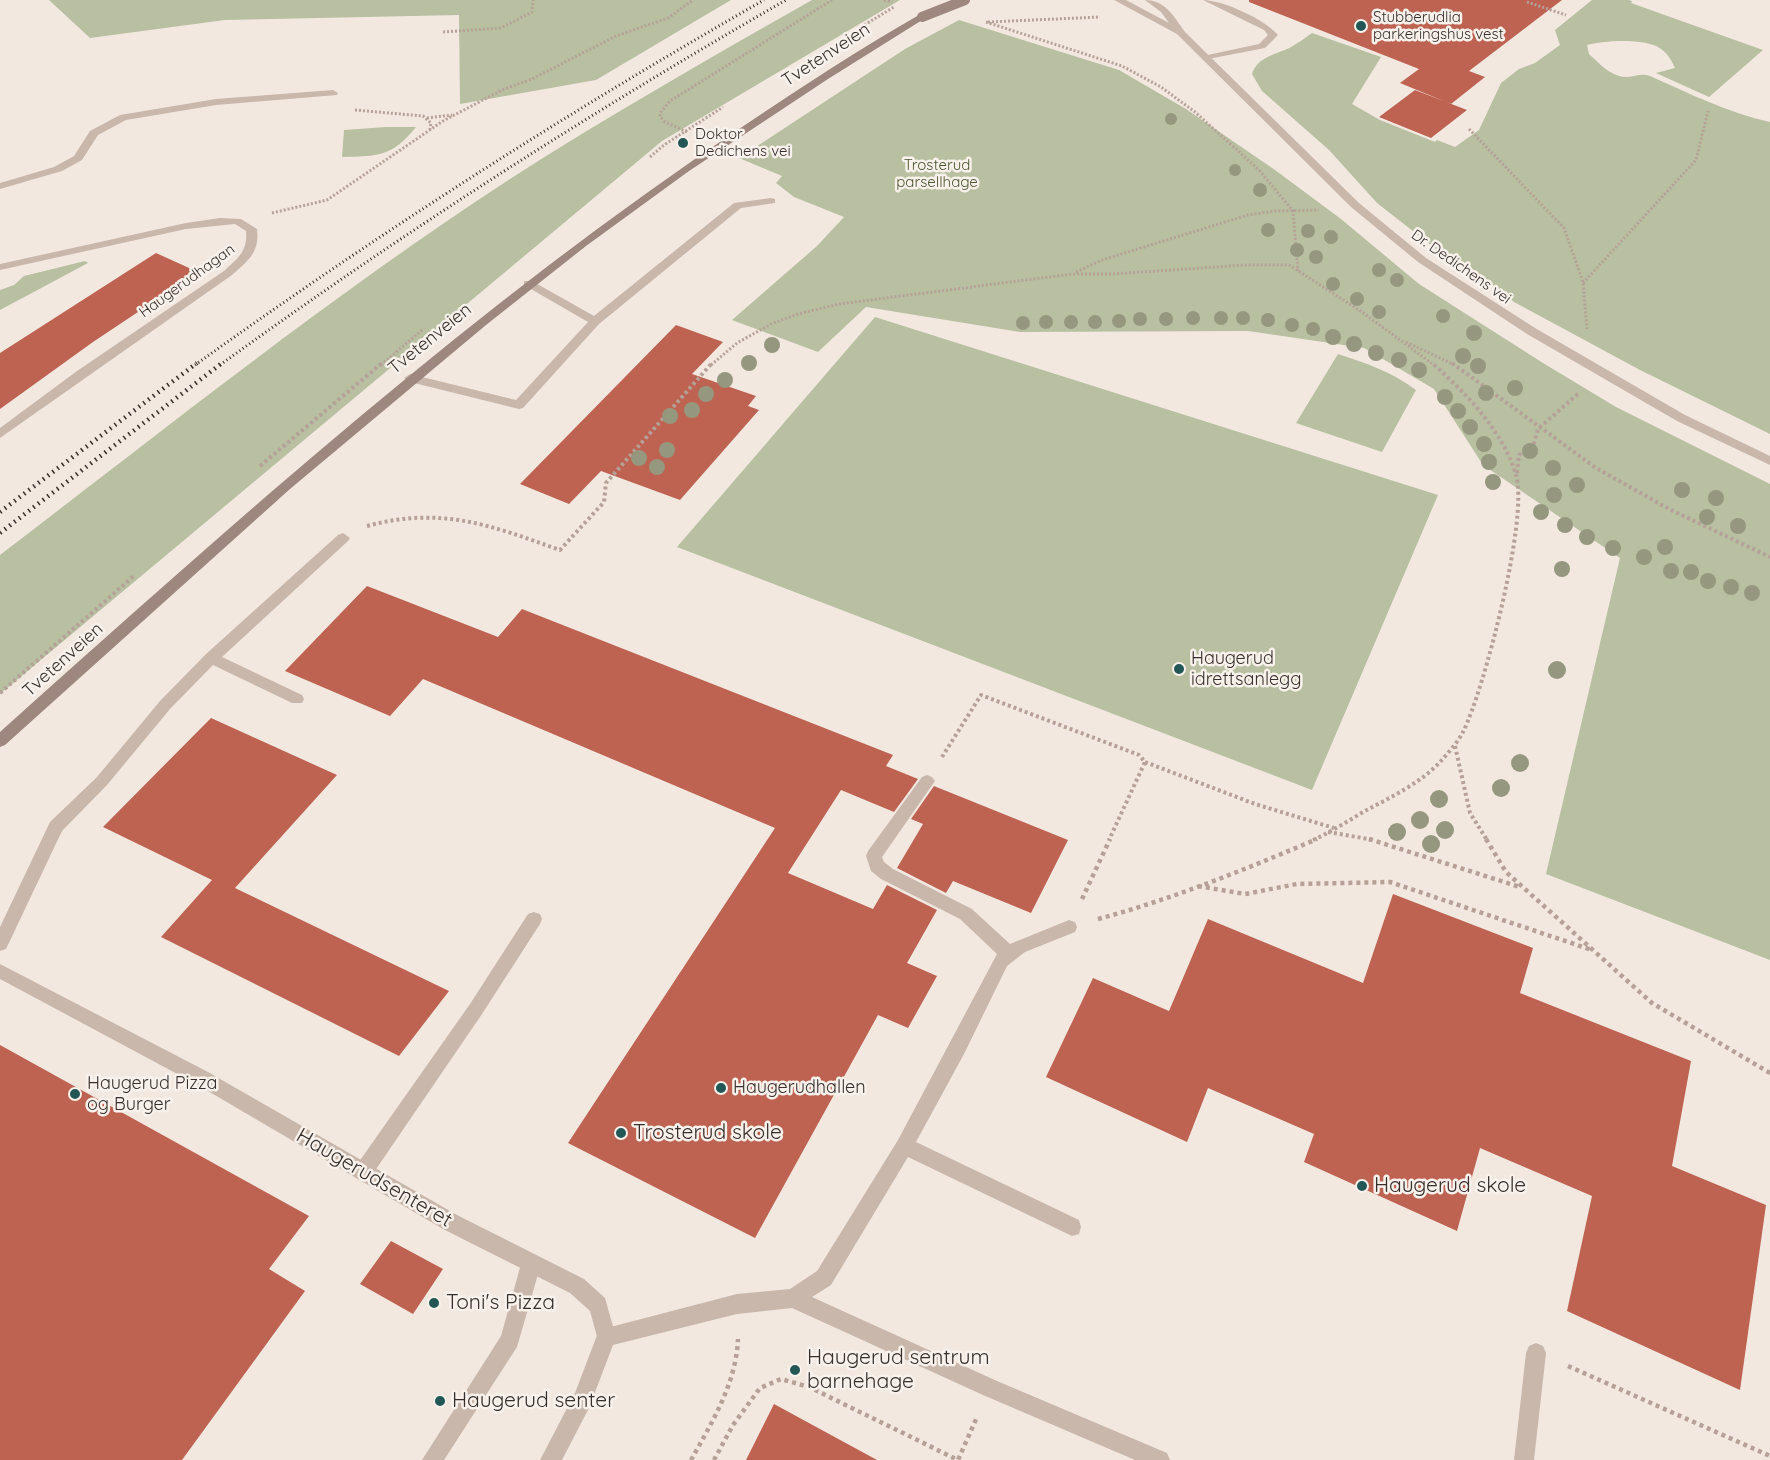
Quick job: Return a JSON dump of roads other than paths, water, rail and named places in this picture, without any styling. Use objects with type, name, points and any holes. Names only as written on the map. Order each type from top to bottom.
[{"type":"main road","name":"Tvetenveien","points":[[922,17],[940,0]]},
{"type":"main road","name":"Tvetenveien","points":[[0,741],[291,479],[410,378],[528,284],[738,132],[892,33],[922,17],[965,0]]},
{"type":"street","name":"Dr. Dedichens vei","points":[[1119,0],[1182,34]]},
{"type":"street","name":"Dr. Dedichens vei","points":[[1150,0],[1164,10],[1182,34],[1355,206],[1431,266],[1531,331],[1682,418],[1770,462]]},
{"type":"street","points":[[1206,58],[1262,46],[1273,35],[1267,28],[1208,0]]},
{"type":"street","points":[[0,186],[58,169],[78,158],[94,133],[124,117],[216,102],[333,93]]},
{"type":"street","points":[[410,378],[519,405],[595,321],[738,205],[771,201]]},
{"type":"street","name":"Haugerudhagan","points":[[0,267],[186,226],[226,220],[241,223],[251,229],[254,243],[247,256],[228,273],[81,374],[0,434]]},
{"type":"street","points":[[528,284],[595,321]]},
{"type":"street","points":[[0,944],[56,827],[102,781],[165,705],[212,658],[343,538]]},
{"type":"street","points":[[212,658],[297,699]]},
{"type":"street","points":[[927,781],[874,856],[877,866],[887,874],[966,914],[1008,953]]},
{"type":"street","points":[[363,1172],[534,919]]},
{"type":"street","points":[[550,1460],[574,1420],[595,1375],[606,1337],[737,1304],[793,1298],[824,1278],[904,1146],[958,1048],[1001,961],[1008,953],[1069,927]]},
{"type":"street","name":"Haugerudsenteret","points":[[0,971],[202,1078],[450,1222],[577,1286],[598,1305],[606,1337]]},
{"type":"street","points":[[904,1146],[1072,1227]]},
{"type":"street","points":[[432,1460],[510,1340],[531,1264]]},
{"type":"street","points":[[793,1298],[990,1388],[1160,1460]]},
{"type":"street","points":[[1524,1460],[1536,1353]]},
{"type":"railway","points":[[195,365],[334,268],[475,175],[618,86],[764,0]]},
{"type":"railway","points":[[220,365],[358,268],[498,175],[713,42],[786,0]]},
{"type":"railway","points":[[0,512],[197,363]]},
{"type":"railway","points":[[0,533],[222,363]]},
{"type":"place","name":"Stubberudlia parkeringshus vest","points":[[1361,26]]},
{"type":"place","name":"Doktor Dedichens vei","points":[[683,143]]},
{"type":"place","name":"Haugerud idrettsanlegg","points":[[1179,669]]},
{"type":"place","name":"Haugerudhallen","points":[[721,1088]]},
{"type":"place","name":"Haugerud Pizza og Burger","points":[[75,1094]]},
{"type":"place","name":"Trosterud skole","points":[[621,1133]]},
{"type":"place","name":"Haugerud skole","points":[[1362,1186]]},
{"type":"place","name":"Toni's Pizza","points":[[434,1303]]},
{"type":"place","name":"Haugerud sentrum barnehage","points":[[795,1370]]},
{"type":"place","name":"Haugerud senter","points":[[440,1401]]},
{"type":"park label","name":"Trosterud parsellhage","points":[[937,174]]}]
